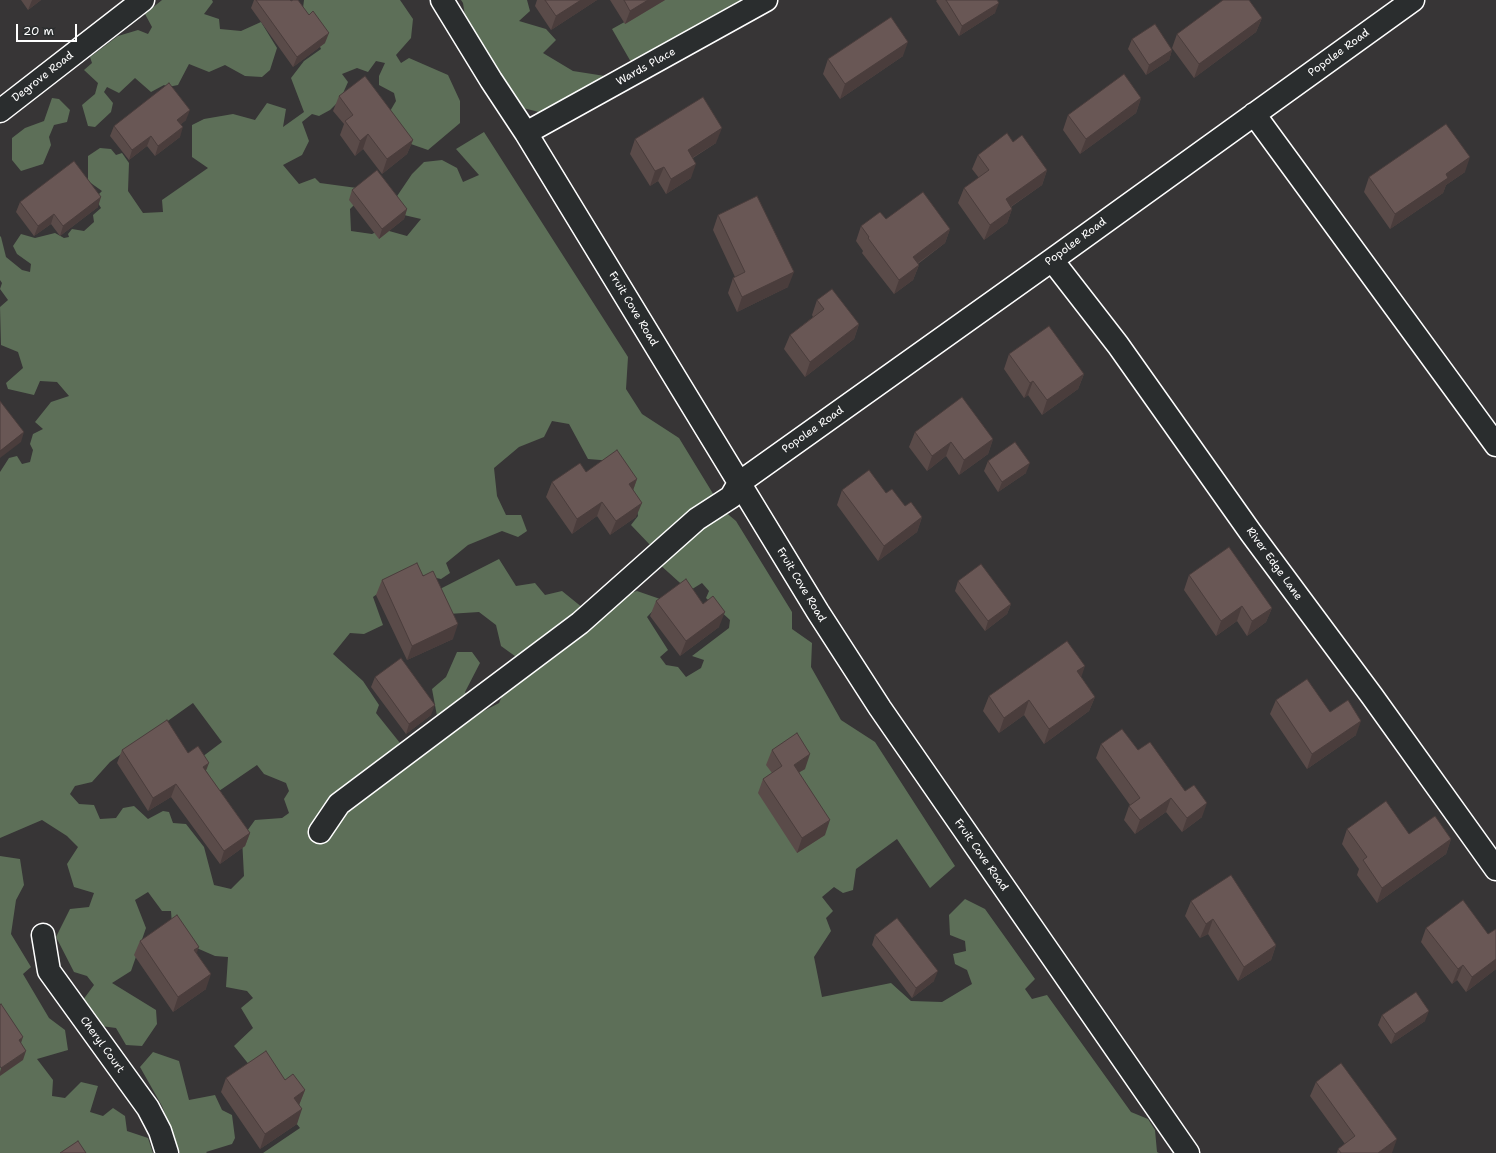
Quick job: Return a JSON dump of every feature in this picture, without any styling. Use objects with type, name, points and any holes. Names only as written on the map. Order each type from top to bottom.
[{"type":"street","name":"Degrove Road","points":[[0,111],[143,0]]},
{"type":"street","name":"Fruit Cove Road","points":[[442,0],[491,80],[526,133],[818,612],[880,708],[1188,1153]]},
{"type":"street","name":"Wards Place","points":[[526,133],[766,0]]},
{"type":"street","name":"Popolee Road","points":[[320,832],[338,804],[580,622],[697,519],[731,497],[739,483],[1413,0]]},
{"type":"street","points":[[1254,114],[1496,445]]},
{"type":"street","name":"River Edge Lane","points":[[1052,260],[1118,345],[1251,533],[1372,696],[1496,869]]},
{"type":"street","name":"Cheryl Court","points":[[43,936],[49,971],[148,1108],[160,1131],[167,1153]]},
{"type":"green space","points":[[162,0],[212,0],[213,2],[204,14],[219,19],[220,29],[241,31],[261,22],[277,48],[270,70],[262,77],[245,76],[225,65],[209,72],[189,64],[178,85],[168,87],[164,85],[151,92],[135,78],[119,93],[107,87],[104,92],[113,103],[111,112],[95,127],[88,126],[82,105],[95,94],[98,83],[84,70],[92,63],[90,57],[118,36],[138,30],[148,34],[152,27],[145,14]]},
{"type":"green space","points":[[304,0],[400,0],[413,19],[411,38],[396,55],[401,63],[409,58],[448,75],[460,101],[460,123],[428,150],[408,143],[386,118],[396,101],[394,93],[379,85],[379,76],[385,63],[376,61],[368,72],[357,68],[342,74],[348,82],[340,100],[330,110],[319,116],[312,114],[302,122],[309,141],[302,155],[283,165],[299,184],[315,178],[320,183],[357,188],[360,199],[350,209],[351,231],[372,234],[382,229],[407,236],[421,219],[391,212],[391,205],[412,174],[424,162],[442,160],[457,168],[463,182],[479,175],[456,149],[484,132],[628,357],[626,389],[642,414],[679,438],[723,510],[736,521],[792,612],[792,629],[812,643],[811,667],[841,720],[875,742],[955,866],[930,888],[897,839],[856,869],[853,890],[843,893],[834,887],[822,897],[833,911],[826,918],[831,931],[814,957],[822,997],[891,983],[911,1001],[942,1002],[972,984],[967,970],[955,964],[953,954],[966,951],[965,941],[950,935],[949,915],[965,899],[985,909],[1035,979],[1025,989],[1032,999],[1047,995],[1131,1112],[1148,1119],[1155,1130],[1157,1152],[1159,1153],[263,1153],[300,1128],[234,1046],[253,1028],[241,1008],[253,998],[247,991],[226,987],[228,957],[215,956],[183,942],[172,925],[171,911],[162,911],[148,892],[135,900],[146,928],[131,971],[112,983],[156,1010],[157,1024],[142,1046],[126,1045],[116,1028],[101,1026],[83,1000],[94,985],[87,976],[74,972],[56,937],[70,909],[89,907],[94,893],[74,887],[67,864],[78,847],[67,836],[42,820],[0,838],[0,472],[9,458],[17,456],[22,464],[30,462],[33,450],[30,444],[33,434],[43,429],[35,422],[51,402],[69,396],[57,382],[40,381],[34,395],[8,389],[6,383],[23,368],[18,352],[1,345],[0,307],[8,300],[0,289],[2,283],[0,280],[0,236],[6,257],[22,270],[30,272],[31,264],[17,254],[13,246],[21,234],[35,238],[55,233],[64,238],[69,237],[68,234],[72,229],[84,231],[94,222],[93,215],[101,208],[95,198],[102,191],[88,181],[88,156],[100,148],[111,149],[116,155],[122,153],[129,163],[128,191],[143,213],[163,212],[162,200],[208,168],[192,157],[192,125],[204,119],[233,114],[255,120],[267,103],[286,109],[283,127],[304,112],[291,78],[304,61],[321,49],[303,8]],"holes":[[[552,421],[569,424],[588,459],[613,461],[634,491],[638,516],[631,525],[652,547],[658,563],[689,591],[702,583],[709,591],[706,598],[730,620],[729,628],[692,656],[704,660],[701,668],[686,677],[678,667],[666,665],[660,657],[668,650],[647,617],[663,600],[637,591],[583,608],[562,591],[545,595],[535,583],[516,586],[499,559],[440,589],[448,614],[479,612],[496,625],[501,646],[519,659],[499,703],[478,714],[465,692],[480,663],[472,652],[457,652],[446,677],[432,689],[437,716],[400,743],[376,713],[379,705],[363,681],[333,654],[350,633],[364,634],[383,625],[373,597],[395,581],[423,575],[441,579],[450,573],[446,563],[468,545],[502,531],[518,537],[527,531],[521,515],[506,515],[497,496],[494,468],[519,447],[544,437]],[[193,703],[222,742],[198,760],[209,775],[199,782],[219,791],[257,765],[264,774],[286,783],[289,791],[284,799],[289,813],[282,818],[255,820],[242,838],[244,876],[231,889],[214,885],[204,847],[186,824],[173,823],[169,812],[163,811],[148,819],[134,806],[123,808],[116,818],[100,819],[94,805],[79,804],[70,794],[75,786],[92,782],[110,762]]]},
{"type":"green space","points":[[461,0],[527,0],[530,11],[519,21],[546,29],[556,40],[543,53],[573,71],[605,76],[543,113],[523,108],[465,16],[463,3]]},
{"type":"green space","points":[[664,0],[743,0],[631,62],[612,29]]},
{"type":"green space","points":[[52,98],[59,99],[70,110],[67,122],[54,125],[49,137],[51,145],[43,164],[21,171],[12,160],[12,138],[25,128],[44,121]]},
{"type":"green space","points":[[0,856],[20,859],[24,885],[16,900],[11,934],[31,967],[23,974],[49,1018],[65,1030],[68,1050],[37,1059],[53,1080],[52,1096],[65,1098],[81,1082],[98,1086],[90,1112],[103,1116],[113,1108],[125,1116],[127,1131],[148,1138],[153,1153],[0,1153]]},
{"type":"green space","points":[[153,1052],[179,1061],[189,1100],[215,1095],[222,1110],[232,1115],[235,1138],[232,1144],[206,1152],[207,1153],[180,1153],[162,1106],[140,1067]]},
{"type":"building","points":[[256,0],[298,0],[309,15],[313,11],[329,33],[297,57]]},
{"type":"building","points":[[545,0],[581,0],[556,16]]},
{"type":"building","points":[[624,0],[648,0],[630,11]]},
{"type":"building","points":[[946,0],[997,0],[999,3],[962,26]]},
{"type":"building","points":[[1223,0],[1249,0],[1262,18],[1199,64],[1177,34]]},
{"type":"building","points":[[891,17],[908,42],[845,84],[828,59]]},
{"type":"building","points":[[1155,24],[1172,50],[1149,65],[1132,39]]},
{"type":"building","points":[[1124,74],[1141,98],[1086,139],[1068,115]]},
{"type":"building","points":[[365,76],[413,140],[387,159],[368,134],[360,141],[345,121],[353,115],[339,96]]},
{"type":"building","points":[[169,83],[190,110],[177,120],[183,127],[158,146],[151,136],[132,150],[114,126]]},
{"type":"building","points":[[703,97],[722,128],[688,150],[696,164],[671,179],[664,167],[655,171],[635,139]]},
{"type":"building","points":[[1446,124],[1470,157],[1446,174],[1448,178],[1395,214],[1369,177]]},
{"type":"building","points":[[1007,133],[1013,142],[1022,135],[1047,170],[1006,199],[1012,209],[990,225],[964,188],[989,170],[978,155]]},
{"type":"building","points":[[74,161],[101,197],[63,226],[54,214],[38,226],[20,202]]},
{"type":"building","points":[[377,170],[407,209],[382,229],[352,190]]},
{"type":"building","points":[[923,192],[950,229],[913,257],[919,265],[899,280],[861,226],[880,212],[886,219]]},
{"type":"building","points":[[757,196],[794,272],[742,297],[733,278],[745,272],[718,215]]},
{"type":"building","points":[[832,289],[859,324],[810,362],[790,335],[824,309],[817,300]]},
{"type":"building","points":[[1049,326],[1084,374],[1047,400],[1033,381],[1030,383],[1009,354]]},
{"type":"building","points":[[962,397],[993,439],[964,460],[951,442],[932,456],[915,432]]},
{"type":"building","points":[[0,401],[24,432],[0,451]]},
{"type":"building","points":[[1015,442],[1030,463],[1002,482],[988,461]]},
{"type":"building","points":[[617,450],[637,479],[629,484],[642,503],[616,521],[602,502],[577,519],[552,482],[580,463],[586,472]]},
{"type":"building","points":[[869,470],[886,493],[892,489],[905,506],[911,502],[922,517],[884,546],[842,490]]},
{"type":"building","points":[[1229,547],[1272,608],[1252,621],[1242,606],[1221,621],[1189,575]]},
{"type":"building","points":[[417,563],[423,576],[433,571],[458,624],[412,646],[382,580]]},
{"type":"building","points":[[981,564],[1011,604],[988,621],[958,581]]},
{"type":"building","points":[[686,579],[703,604],[713,596],[725,612],[686,641],[656,601]]},
{"type":"building","points":[[1067,641],[1085,666],[1077,671],[1095,697],[1049,729],[1029,700],[1004,718],[989,696]]},
{"type":"building","points":[[401,658],[435,705],[409,724],[375,677]]},
{"type":"building","points":[[1307,679],[1330,712],[1348,700],[1361,721],[1312,754],[1276,700]]},
{"type":"building","points":[[167,720],[188,753],[198,746],[209,763],[203,767],[250,833],[224,851],[176,784],[153,798],[122,750]]},
{"type":"building","points":[[1122,729],[1138,750],[1150,742],[1185,791],[1194,785],[1207,803],[1187,818],[1171,798],[1140,820],[1129,806],[1140,798],[1101,744]]},
{"type":"building","points":[[797,733],[810,754],[794,765],[830,820],[802,838],[763,779],[782,766],[772,750]]},
{"type":"building","points":[[1386,801],[1409,834],[1435,816],[1451,839],[1382,888],[1363,860],[1367,857],[1347,829]]},
{"type":"building","points":[[1231,875],[1276,945],[1244,967],[1213,919],[1206,924],[1191,901]]},
{"type":"building","points":[[1463,900],[1488,934],[1496,929],[1496,959],[1472,977],[1463,965],[1458,969],[1426,928]]},
{"type":"building","points":[[177,915],[199,947],[194,950],[211,974],[178,997],[140,941]]},
{"type":"building","points":[[897,918],[938,971],[916,988],[875,935]]},
{"type":"building","points":[[1416,992],[1429,1011],[1395,1034],[1382,1015]]},
{"type":"building","points":[[1,1004],[23,1037],[19,1040],[26,1051],[1,1068],[0,1005]]},
{"type":"building","points":[[266,1051],[285,1080],[293,1074],[305,1090],[294,1098],[302,1109],[265,1134],[226,1078]]},
{"type":"building","points":[[1341,1063],[1397,1139],[1378,1153],[1341,1153],[1338,1149],[1355,1136],[1316,1082]]},
{"type":"building","points":[[78,1141],[86,1153],[60,1153]]}]
